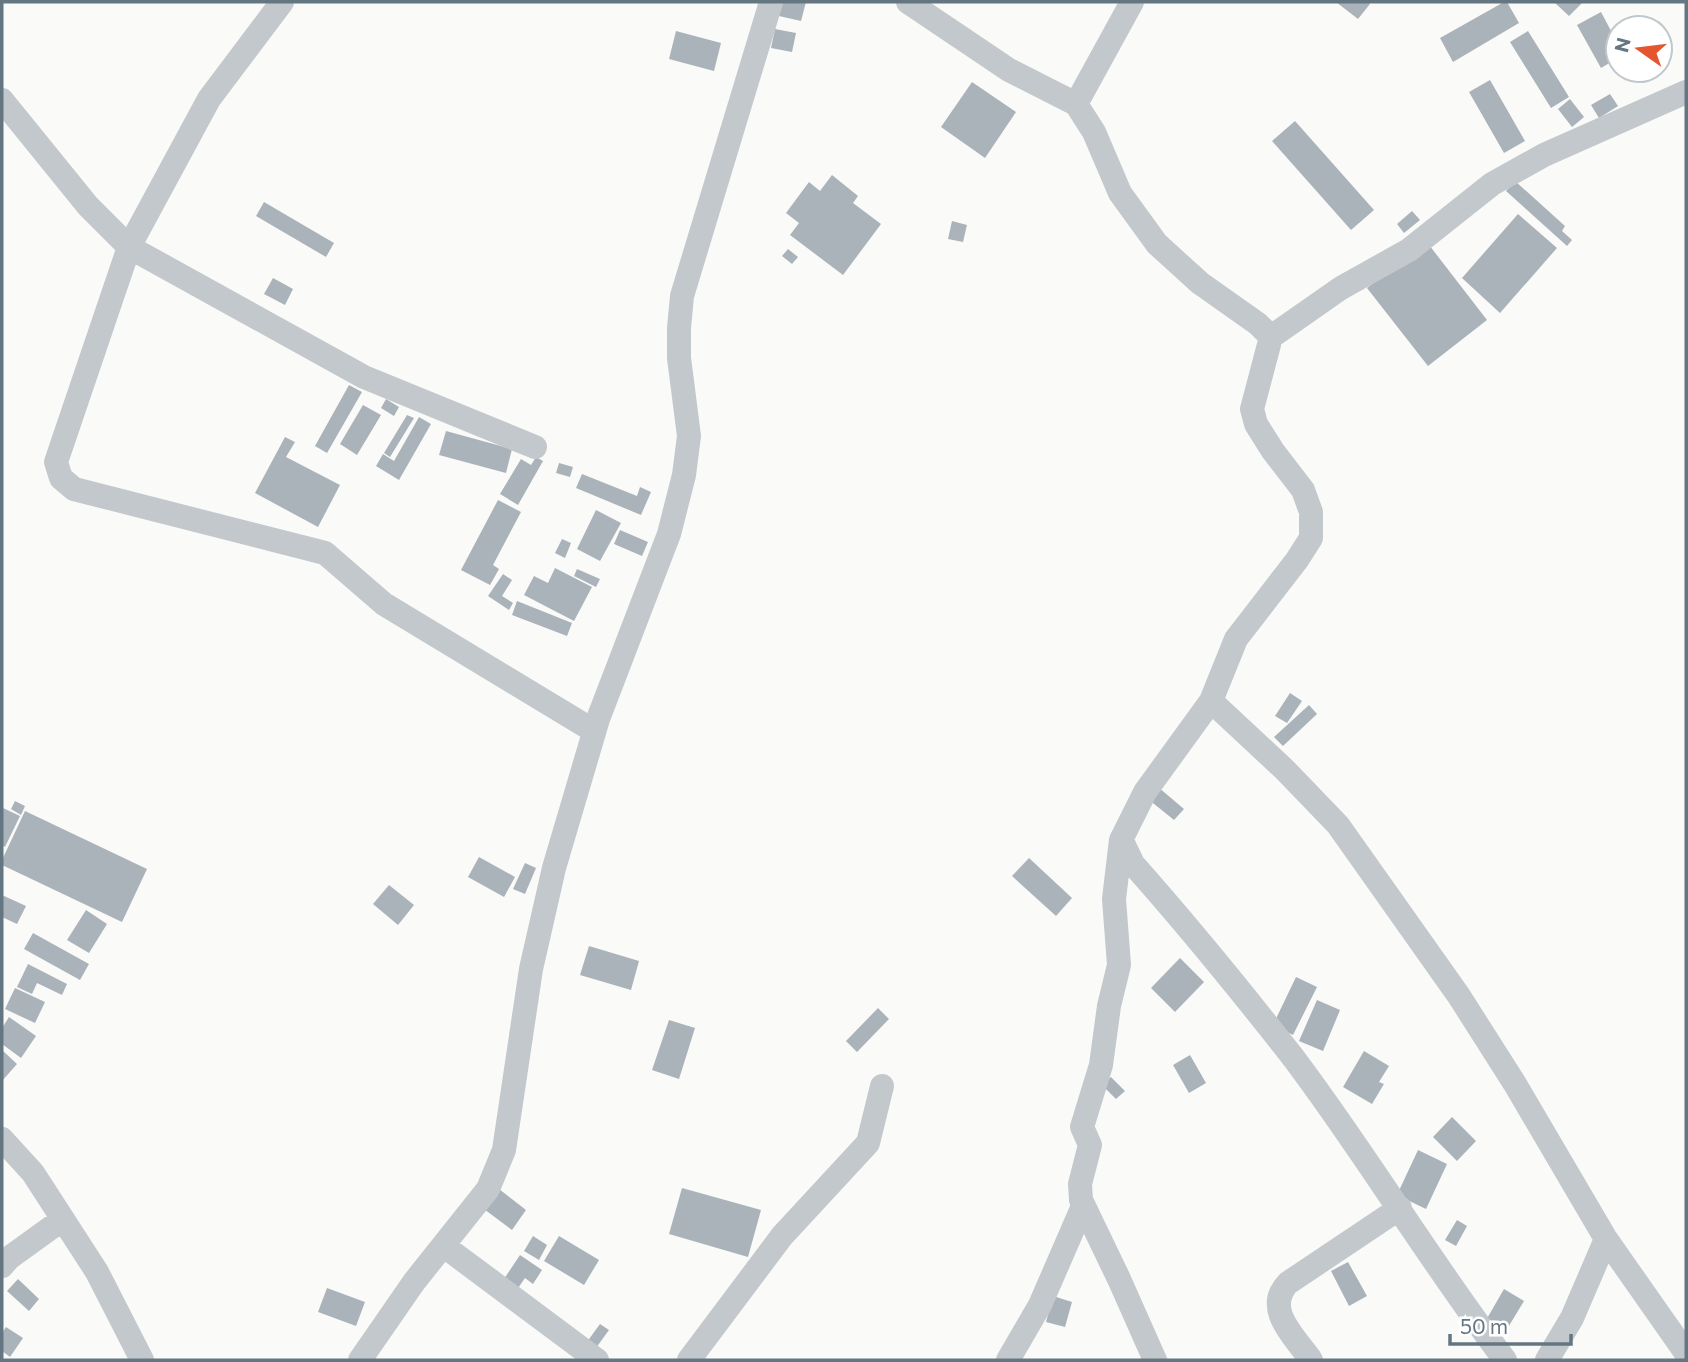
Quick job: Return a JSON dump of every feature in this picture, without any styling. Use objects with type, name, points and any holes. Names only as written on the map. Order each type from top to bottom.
[{"type":"street","points":[[282,2],[209,99],[129,247],[56,462],[61,478],[74,489],[325,553],[384,604],[594,731]]},
{"type":"street","points":[[360,1360],[414,1282],[488,1189],[504,1150],[538,934],[554,868],[594,731],[669,534],[684,475],[689,436],[679,358],[682,296],[771,2]]},
{"type":"street","points":[[908,2],[1009,69],[1076,104],[1094,132],[1120,193],[1157,244],[1200,282],[1258,324],[1271,337]]},
{"type":"street","points":[[1076,104],[1132,2]]},
{"type":"street","points":[[1155,1360],[1083,1206],[1080,1184],[1090,1145],[1082,1126],[1101,1065],[1109,1006],[1119,965],[1114,899],[1121,840],[1145,792],[1210,701],[1236,639],[1311,538],[1311,512],[1303,490],[1267,442],[1256,424],[1252,410],[1271,337],[1340,288],[1409,250],[1492,184],[1544,155],[1686,92]]},
{"type":"street","points":[[2,100],[88,206],[129,247],[364,377],[535,447]]},
{"type":"street","points":[[1210,701],[1284,769],[1338,825],[1459,996],[1515,1084],[1606,1239],[1686,1353]]},
{"type":"street","points":[[1121,840],[1133,864],[1292,1057],[1400,1208],[1446,1280],[1505,1360]]},
{"type":"street","points":[[689,1360],[782,1236],[868,1143],[882,1086]]},
{"type":"street","points":[[2,1139],[33,1172],[97,1272],[142,1360]]},
{"type":"street","points":[[1008,1360],[1040,1305],[1083,1206]]},
{"type":"street","points":[[1311,1360],[1278,1313],[1277,1298],[1280,1291],[1400,1208]]},
{"type":"street","points":[[2,1266],[62,1219]]},
{"type":"street","points":[[1547,1360],[1572,1318],[1606,1239]]},
{"type":"street","points":[[444,1246],[597,1360]]},
{"type":"building","points":[[783,2],[806,2],[801,21],[779,16]]},
{"type":"building","points":[[1336,2],[1368,2],[1370,4],[1358,19]]},
{"type":"building","points":[[1507,2],[1519,23],[1453,62],[1440,38]]},
{"type":"building","points":[[1554,2],[1583,2],[1569,16]]},
{"type":"building","points":[[1601,12],[1604,18],[1604,66],[1601,68],[1577,25]]},
{"type":"building","points":[[775,29],[796,33],[792,52],[771,48]]},
{"type":"building","points":[[676,31],[721,43],[714,71],[669,59]]},
{"type":"building","points":[[1528,31],[1569,97],[1551,108],[1510,42]]},
{"type":"building","points":[[1490,80],[1525,141],[1504,153],[1469,92]]},
{"type":"building","points":[[972,82],[1016,112],[985,158],[941,127]]},
{"type":"building","points":[[1610,94],[1618,106],[1599,118],[1591,105]]},
{"type":"building","points":[[1570,99],[1584,117],[1572,127],[1558,109]]},
{"type":"building","points":[[1295,121],[1374,210],[1351,230],[1272,141]]},
{"type":"building","points":[[832,175],[858,196],[853,203],[881,224],[843,275],[790,235],[799,223],[786,213],[809,182],[820,191]]},
{"type":"building","points":[[1515,181],[1565,226],[1562,231],[1572,240],[1567,246],[1506,191]]},
{"type":"building","points":[[264,202],[334,243],[326,257],[256,216]]},
{"type":"building","points":[[1412,211],[1420,220],[1404,233],[1397,224]]},
{"type":"building","points":[[1518,214],[1557,248],[1500,313],[1462,278]]},
{"type":"building","points":[[952,221],[967,225],[963,242],[948,239]]},
{"type":"building","points":[[1426,241],[1487,320],[1428,366],[1367,288]]},
{"type":"building","points":[[788,249],[798,257],[792,264],[782,256]]},
{"type":"building","points":[[273,278],[293,289],[285,305],[264,294]]},
{"type":"building","points":[[349,385],[362,392],[327,453],[315,446]]},
{"type":"building","points":[[386,399],[399,407],[394,416],[381,408]]},
{"type":"building","points":[[363,405],[381,415],[357,455],[340,444]]},
{"type":"building","points":[[407,415],[414,418],[390,457],[384,453]]},
{"type":"building","points":[[419,417],[431,424],[399,480],[376,466],[383,454],[394,461]]},
{"type":"building","points":[[446,431],[512,449],[506,473],[439,455]]},
{"type":"building","points":[[285,437],[295,442],[286,457],[340,485],[318,527],[255,493]]},
{"type":"building","points":[[536,457],[543,461],[518,505],[500,494],[521,459],[531,465]]},
{"type":"building","points":[[559,463],[573,467],[570,477],[556,473]]},
{"type":"building","points":[[582,474],[637,496],[640,487],[651,492],[641,515],[576,488]]},
{"type":"building","points":[[498,500],[521,512],[493,565],[499,569],[490,585],[461,570]]},
{"type":"building","points":[[596,510],[621,523],[600,561],[577,549]]},
{"type":"building","points":[[620,530],[648,542],[642,556],[614,544]]},
{"type":"building","points":[[562,539],[571,543],[565,558],[555,553]]},
{"type":"building","points":[[555,568],[592,587],[574,621],[524,595],[534,576],[548,583]]},
{"type":"building","points":[[577,569],[600,579],[596,587],[574,576]]},
{"type":"building","points":[[503,574],[512,580],[502,596],[513,603],[509,610],[488,596]]},
{"type":"building","points":[[517,601],[572,623],[567,636],[512,615]]},
{"type":"building","points":[[1290,693],[1302,701],[1287,723],[1275,716]]},
{"type":"building","points":[[1309,705],[1317,714],[1283,746],[1274,737]]},
{"type":"building","points":[[1158,787],[1184,809],[1174,820],[1148,799]]},
{"type":"building","points":[[15,801],[25,806],[21,815],[11,809]]},
{"type":"building","points":[[3,808],[20,816],[5,847],[2,845]]},
{"type":"building","points":[[25,811],[147,869],[122,922],[2,865]]},
{"type":"building","points":[[479,857],[515,877],[504,897],[468,877]]},
{"type":"building","points":[[1029,858],[1072,898],[1056,916],[1012,876]]},
{"type":"building","points":[[525,863],[536,868],[525,894],[513,889]]},
{"type":"building","points":[[389,885],[414,905],[398,925],[373,904]]},
{"type":"building","points":[[2,895],[26,906],[17,924],[2,917]]},
{"type":"building","points":[[86,910],[107,924],[89,953],[67,940]]},
{"type":"building","points":[[33,933],[89,964],[80,980],[24,949]]},
{"type":"building","points":[[589,946],[639,961],[631,990],[580,975]]},
{"type":"building","points":[[1180,958],[1204,982],[1175,1012],[1151,988]]},
{"type":"building","points":[[28,964],[67,984],[62,995],[37,983],[32,994],[17,987]]},
{"type":"building","points":[[1296,977],[1317,987],[1293,1035],[1273,1025]]},
{"type":"building","points":[[15,988],[45,1002],[35,1023],[5,1009]]},
{"type":"building","points":[[1317,1000],[1340,1010],[1323,1051],[1299,1041]]},
{"type":"building","points":[[878,1008],[889,1019],[857,1052],[846,1041]]},
{"type":"building","points":[[9,1017],[36,1036],[21,1058],[2,1044],[2,1028]]},
{"type":"building","points":[[669,1020],[695,1028],[679,1079],[652,1070]]},
{"type":"building","points":[[2,1050],[17,1064],[2,1081]]},
{"type":"building","points":[[1364,1051],[1389,1066],[1379,1082],[1384,1084],[1372,1104],[1343,1087]]},
{"type":"building","points":[[1190,1055],[1206,1083],[1189,1093],[1173,1065]]},
{"type":"building","points":[[1111,1077],[1125,1091],[1116,1099],[1102,1085]]},
{"type":"building","points":[[1452,1117],[1476,1141],[1457,1161],[1433,1137]]},
{"type":"building","points":[[1418,1150],[1447,1164],[1426,1209],[1397,1195]]},
{"type":"building","points":[[682,1188],[761,1210],[748,1257],[669,1234]]},
{"type":"building","points":[[499,1189],[526,1210],[512,1230],[484,1209]]},
{"type":"building","points":[[1457,1220],[1467,1226],[1456,1246],[1445,1240]]},
{"type":"building","points":[[533,1236],[547,1245],[539,1260],[524,1251]]},
{"type":"building","points":[[559,1236],[599,1260],[584,1285],[544,1261]]},
{"type":"building","points":[[520,1255],[542,1270],[533,1284],[525,1278],[514,1294],[500,1285]]},
{"type":"building","points":[[1348,1262],[1367,1296],[1349,1306],[1331,1271]]},
{"type":"building","points":[[18,1279],[39,1299],[29,1311],[7,1291]]},
{"type":"building","points":[[327,1288],[365,1302],[356,1326],[318,1312]]},
{"type":"building","points":[[1504,1289],[1524,1301],[1504,1334],[1485,1322]]},
{"type":"building","points":[[1053,1296],[1072,1302],[1065,1327],[1046,1322]]},
{"type":"building","points":[[600,1324],[609,1330],[593,1352],[584,1346]]},
{"type":"building","points":[[6,1327],[23,1338],[10,1357],[2,1351],[2,1333]]}]
